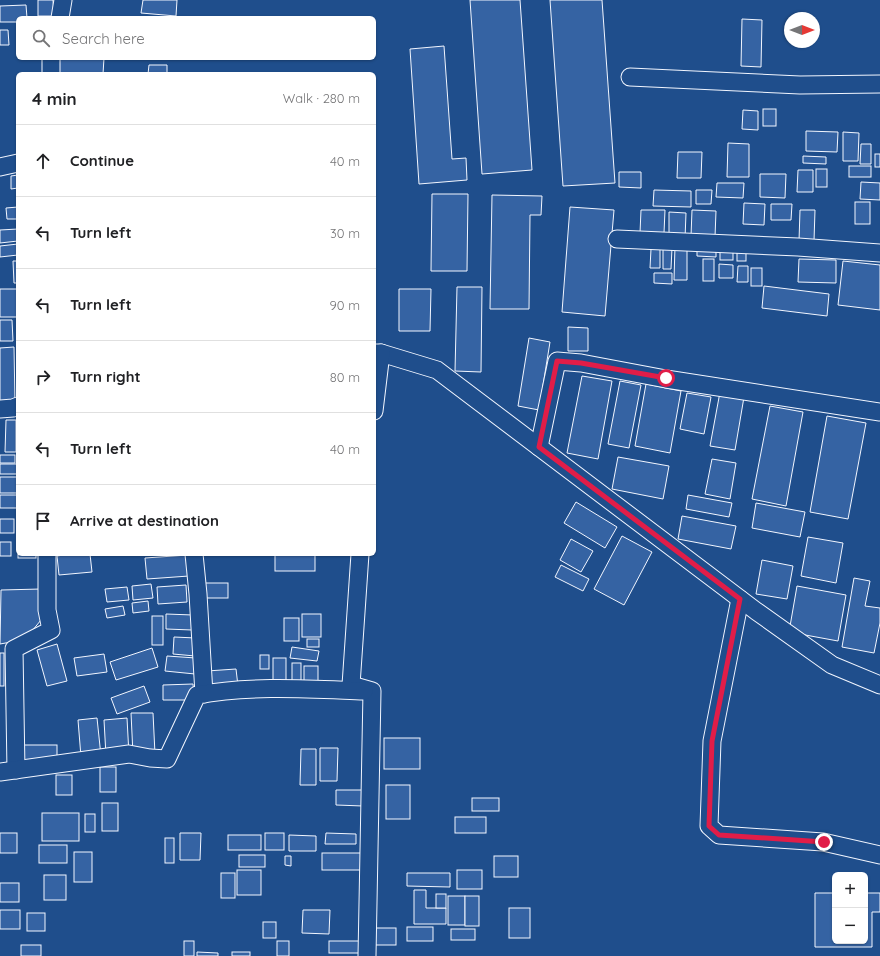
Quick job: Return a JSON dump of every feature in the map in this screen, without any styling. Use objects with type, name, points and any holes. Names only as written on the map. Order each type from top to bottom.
[{"type":"street","points":[[60,16],[63,0]]},
{"type":"street","points":[[51,60],[51,72]]},
{"type":"street","points":[[630,77],[800,85],[880,84]]},
{"type":"street","points":[[0,167],[16,163]]},
{"type":"street","points":[[618,239],[798,247],[880,253]]},
{"type":"street","points":[[376,382],[378,353],[437,370],[740,599],[832,665],[880,685]]},
{"type":"street","points":[[539,447],[557,361],[581,363],[880,412]]},
{"type":"street","points":[[0,409],[16,407]]},
{"type":"street","points":[[46,556],[47,610],[51,630],[14,649],[8,771],[129,754],[150,758],[167,759],[197,695],[239,690],[289,689],[372,691]]},
{"type":"street","points":[[194,556],[204,694]]},
{"type":"street","points":[[360,556],[351,685],[372,691]]},
{"type":"street","points":[[740,599],[712,741],[709,826],[719,835],[824,842],[880,855]]},
{"type":"street","points":[[367,956],[372,691]]},
{"type":"building","points":[[38,0],[53,0],[54,16],[38,16]]},
{"type":"building","points":[[143,0],[177,0],[176,16],[141,13]]},
{"type":"building","points":[[470,0],[520,0],[532,170],[482,174]]},
{"type":"building","points":[[550,0],[602,0],[615,183],[563,186]]},
{"type":"building","points":[[26,5],[27,16],[16,16],[16,22],[0,22],[0,6]]},
{"type":"building","points":[[742,19],[762,20],[761,67],[741,66]]},
{"type":"building","points":[[0,30],[8,30],[9,45],[0,45]]},
{"type":"building","points":[[444,46],[452,159],[466,158],[467,180],[419,184],[410,49]]},
{"type":"building","points":[[59,60],[104,60],[103,72],[59,72]]},
{"type":"building","points":[[149,65],[167,65],[167,72],[148,72]]},
{"type":"building","points":[[763,109],[776,109],[776,126],[763,126]]},
{"type":"building","points":[[743,110],[758,111],[758,130],[742,129]]},
{"type":"building","points":[[806,131],[838,132],[837,152],[806,151]]},
{"type":"building","points":[[843,132],[859,133],[858,161],[843,161]]},
{"type":"building","points":[[728,143],[749,144],[749,177],[727,177]]},
{"type":"building","points":[[861,144],[871,144],[871,164],[860,164]]},
{"type":"building","points":[[678,152],[702,152],[701,178],[677,178]]},
{"type":"building","points":[[875,154],[880,154],[880,167],[875,167]]},
{"type":"building","points":[[803,156],[826,157],[826,164],[803,163]]},
{"type":"building","points":[[849,166],[871,166],[871,177],[849,177]]},
{"type":"building","points":[[816,169],[827,169],[827,187],[816,187]]},
{"type":"building","points":[[798,170],[813,170],[813,192],[797,192]]},
{"type":"building","points":[[619,172],[641,172],[641,188],[619,187]]},
{"type":"building","points":[[760,174],[786,174],[785,198],[760,197]]},
{"type":"building","points":[[16,175],[16,188],[11,189],[11,176]]},
{"type":"building","points":[[861,182],[880,183],[880,200],[860,199]]},
{"type":"building","points":[[717,183],[744,183],[743,198],[716,197]]},
{"type":"building","points":[[654,190],[691,191],[691,207],[653,206]]},
{"type":"building","points":[[696,190],[712,190],[711,204],[696,204]]},
{"type":"building","points":[[432,194],[468,194],[467,271],[431,271]]},
{"type":"building","points":[[492,195],[542,196],[541,215],[530,215],[529,309],[490,309]]},
{"type":"building","points":[[855,202],[870,202],[870,224],[855,224]]},
{"type":"building","points":[[744,203],[765,204],[764,225],[743,224]]},
{"type":"building","points":[[771,204],[792,204],[791,220],[771,220]]},
{"type":"building","points":[[16,207],[16,219],[7,219],[6,208]]},
{"type":"building","points":[[570,207],[614,210],[605,316],[562,312]]},
{"type":"building","points":[[641,210],[665,210],[664,233],[640,233]]},
{"type":"building","points":[[692,210],[716,211],[715,237],[691,236]]},
{"type":"building","points":[[800,210],[815,210],[814,241],[799,241]]},
{"type":"building","points":[[669,212],[686,213],[685,239],[669,238]]},
{"type":"building","points":[[16,229],[16,241],[0,243],[0,230]]},
{"type":"building","points":[[16,244],[16,255],[0,257],[0,246]]},
{"type":"building","points":[[675,246],[687,246],[687,280],[674,280]]},
{"type":"building","points":[[697,247],[716,247],[716,257],[697,256]]},
{"type":"building","points":[[663,248],[672,248],[671,269],[663,269]]},
{"type":"building","points":[[720,248],[733,248],[733,260],[720,260]]},
{"type":"building","points":[[651,249],[660,249],[660,268],[650,268]]},
{"type":"building","points":[[737,250],[746,250],[746,261],[737,261]]},
{"type":"building","points":[[703,259],[714,259],[714,281],[703,281]]},
{"type":"building","points":[[799,259],[836,260],[836,283],[798,282]]},
{"type":"building","points":[[13,261],[16,261],[16,283],[14,283]]},
{"type":"building","points":[[843,261],[880,265],[880,310],[838,305]]},
{"type":"building","points":[[719,264],[733,265],[733,278],[719,278]]},
{"type":"building","points":[[738,266],[748,266],[748,282],[737,282]]},
{"type":"building","points":[[751,268],[762,268],[762,286],[751,286]]},
{"type":"building","points":[[654,273],[672,273],[672,284],[654,283]]},
{"type":"building","points":[[764,286],[829,294],[827,316],[762,308]]},
{"type":"building","points":[[457,287],[482,287],[481,372],[455,371]]},
{"type":"building","points":[[0,289],[16,289],[16,317],[0,317]]},
{"type":"building","points":[[399,289],[431,289],[430,331],[399,331]]},
{"type":"building","points":[[0,320],[12,320],[13,341],[0,341]]},
{"type":"building","points":[[568,327],[588,328],[588,351],[568,351]]},
{"type":"building","points":[[529,338],[550,342],[539,410],[518,406]]},
{"type":"building","points":[[14,347],[15,404],[0,404],[0,348]]},
{"type":"building","points":[[582,376],[612,381],[598,459],[567,453]]},
{"type":"building","points":[[620,381],[641,385],[629,448],[608,444]]},
{"type":"building","points":[[646,384],[681,391],[670,453],[635,446]]},
{"type":"building","points":[[720,392],[744,397],[735,450],[710,446]]},
{"type":"building","points":[[687,393],[711,397],[704,434],[680,429]]},
{"type":"building","points":[[770,406],[803,412],[786,506],[752,499]]},
{"type":"building","points":[[827,416],[866,423],[848,519],[810,512]]},
{"type":"building","points":[[6,420],[16,420],[16,452],[5,452]]},
{"type":"building","points":[[0,455],[15,455],[15,463],[0,463]]},
{"type":"building","points":[[618,457],[669,466],[663,499],[612,489]]},
{"type":"building","points":[[712,459],[736,463],[730,499],[705,494]]},
{"type":"building","points":[[0,464],[16,464],[16,474],[0,474]]},
{"type":"building","points":[[0,477],[16,477],[16,493],[0,493]]},
{"type":"building","points":[[0,495],[16,495],[16,508],[0,508]]},
{"type":"building","points":[[688,495],[732,503],[729,517],[686,509]]},
{"type":"building","points":[[576,502],[617,527],[605,548],[564,523]]},
{"type":"building","points":[[756,503],[805,512],[800,537],[752,528]]},
{"type":"building","points":[[682,516],[736,526],[731,549],[678,539]]},
{"type":"building","points":[[0,519],[14,519],[14,533],[0,533]]},
{"type":"building","points":[[622,536],[652,552],[624,605],[594,589]]},
{"type":"building","points":[[808,537],[843,543],[836,583],[801,576]]},
{"type":"building","points":[[571,539],[593,551],[581,572],[560,560]]},
{"type":"building","points":[[0,542],[11,542],[11,556],[0,556]]},
{"type":"building","points":[[18,556],[36,556],[36,558],[18,558]]},
{"type":"building","points":[[57,556],[90,556],[92,572],[59,575]]},
{"type":"building","points":[[188,556],[189,576],[147,579],[145,558]]},
{"type":"building","points":[[275,556],[315,556],[315,571],[275,571]]},
{"type":"building","points":[[762,560],[793,566],[787,599],[756,594]]},
{"type":"building","points":[[561,565],[589,579],[583,591],[555,577]]},
{"type":"building","points":[[854,578],[870,581],[865,606],[880,608],[880,623],[874,653],[842,647]]},
{"type":"building","points":[[204,583],[228,583],[228,598],[204,598]]},
{"type":"building","points":[[151,584],[153,598],[133,600],[132,586]]},
{"type":"building","points":[[186,585],[187,602],[158,604],[157,587]]},
{"type":"building","points":[[797,586],[846,595],[838,641],[789,632]]},
{"type":"building","points":[[127,587],[129,600],[107,602],[105,589]]},
{"type":"building","points":[[41,589],[41,620],[32,631],[17,641],[0,644],[1,590]]},
{"type":"building","points":[[148,601],[149,611],[133,613],[132,603]]},
{"type":"building","points":[[123,606],[125,615],[107,618],[105,609]]},
{"type":"building","points":[[166,614],[193,615],[192,630],[166,629]]},
{"type":"building","points":[[302,614],[321,614],[321,637],[302,637]]},
{"type":"building","points":[[152,616],[163,616],[163,645],[152,645]]},
{"type":"building","points":[[284,618],[299,618],[299,641],[284,641]]},
{"type":"building","points":[[174,637],[196,638],[195,656],[173,654]]},
{"type":"building","points":[[307,639],[319,639],[319,647],[307,647]]},
{"type":"building","points":[[57,644],[67,681],[47,686],[37,650]]},
{"type":"building","points":[[292,647],[319,651],[317,661],[290,658]]},
{"type":"building","points":[[152,648],[158,667],[116,680],[110,662]]},
{"type":"building","points":[[0,653],[4,653],[4,686],[0,686]]},
{"type":"building","points":[[104,654],[107,672],[77,676],[74,658]]},
{"type":"building","points":[[260,655],[269,655],[269,669],[260,669]]},
{"type":"building","points":[[167,656],[196,658],[195,674],[165,671]]},
{"type":"building","points":[[273,658],[286,658],[286,686],[273,686]]},
{"type":"building","points":[[292,663],[301,663],[301,688],[292,688]]},
{"type":"building","points":[[304,666],[318,666],[318,687],[304,687]]},
{"type":"building","points":[[236,669],[238,686],[208,688],[207,671]]},
{"type":"building","points":[[193,684],[194,700],[163,700],[163,685]]},
{"type":"building","points":[[144,686],[150,702],[117,714],[111,698]]},
{"type":"building","points":[[131,713],[153,713],[155,754],[133,755]]},
{"type":"building","points":[[97,718],[101,756],[81,757],[78,720]]},
{"type":"building","points":[[127,718],[129,755],[106,756],[104,720]]},
{"type":"building","points":[[384,738],[420,738],[420,769],[384,769]]},
{"type":"building","points":[[23,745],[57,745],[57,763],[23,763]]},
{"type":"building","points":[[320,748],[338,748],[337,781],[320,781]]},
{"type":"building","points":[[301,749],[316,749],[316,785],[300,785]]},
{"type":"building","points":[[100,767],[116,767],[116,792],[100,792]]},
{"type":"building","points":[[56,775],[72,775],[72,795],[56,795]]},
{"type":"building","points":[[386,785],[410,785],[410,819],[386,819]]},
{"type":"building","points":[[336,790],[363,790],[363,806],[336,805]]},
{"type":"building","points":[[472,798],[499,798],[499,811],[472,811]]},
{"type":"building","points":[[102,803],[118,803],[118,831],[102,831]]},
{"type":"building","points":[[42,813],[79,813],[79,841],[42,841]]},
{"type":"building","points":[[85,814],[95,814],[95,832],[85,832]]},
{"type":"building","points":[[455,817],[486,817],[486,833],[455,833]]},
{"type":"building","points":[[0,833],[17,833],[17,853],[0,853]]},
{"type":"building","points":[[180,833],[201,833],[200,860],[180,860]]},
{"type":"building","points":[[265,833],[284,833],[284,850],[265,850]]},
{"type":"building","points":[[326,833],[356,834],[356,844],[325,844]]},
{"type":"building","points":[[228,835],[261,835],[261,850],[228,850]]},
{"type":"building","points":[[289,835],[316,836],[316,851],[289,851]]},
{"type":"building","points":[[165,838],[174,838],[174,863],[165,863]]},
{"type":"building","points":[[39,845],[67,845],[67,863],[39,863]]},
{"type":"building","points":[[74,852],[92,852],[92,882],[74,882]]},
{"type":"building","points":[[322,853],[362,853],[362,870],[322,870]]},
{"type":"building","points":[[239,855],[265,855],[265,867],[239,867]]},
{"type":"building","points":[[285,856],[291,856],[291,866],[285,865]]},
{"type":"building","points":[[494,856],[518,856],[518,877],[494,877]]},
{"type":"building","points":[[237,870],[261,870],[261,895],[237,895]]},
{"type":"building","points":[[457,870],[482,870],[482,889],[457,889]]},
{"type":"building","points":[[221,873],[235,873],[235,898],[221,898]]},
{"type":"building","points":[[407,873],[450,873],[450,887],[407,886]]},
{"type":"building","points":[[44,875],[66,875],[66,900],[44,900]]},
{"type":"building","points":[[0,883],[19,883],[19,902],[0,902]]},
{"type":"building","points":[[414,890],[426,890],[426,908],[446,908],[446,924],[414,924]]},
{"type":"building","points":[[815,893],[832,893],[832,944],[868,944],[868,893],[880,893],[880,912],[872,912],[872,947],[815,947]]},
{"type":"building","points":[[436,894],[446,894],[446,908],[436,908]]},
{"type":"building","points":[[448,896],[465,896],[465,925],[448,925]]},
{"type":"building","points":[[465,896],[479,896],[479,926],[465,926]]},
{"type":"building","points":[[509,908],[530,908],[530,938],[509,938]]},
{"type":"building","points":[[0,910],[20,910],[20,929],[0,929]]},
{"type":"building","points":[[303,910],[330,910],[329,934],[302,933]]},
{"type":"building","points":[[27,913],[45,913],[45,931],[27,931]]},
{"type":"building","points":[[263,922],[276,922],[276,938],[263,938]]},
{"type":"building","points":[[407,927],[433,927],[433,941],[407,941]]},
{"type":"building","points":[[372,928],[396,928],[396,945],[372,945]]},
{"type":"building","points":[[451,929],[475,929],[475,940],[451,940]]},
{"type":"building","points":[[184,941],[194,941],[194,956],[184,956]]},
{"type":"building","points":[[277,941],[289,941],[289,956],[277,956]]},
{"type":"building","points":[[329,941],[361,941],[361,953],[329,953]]},
{"type":"building","points":[[21,945],[41,945],[41,956],[21,956]]},
{"type":"building","points":[[197,952],[218,953],[218,956],[197,956]]},
{"type":"building","points":[[232,952],[250,952],[250,956],[232,956]]},
{"type":"route","points":[[666,378],[581,363],[557,361],[539,447],[740,599],[712,741],[709,826],[719,835],[824,842]]}]
